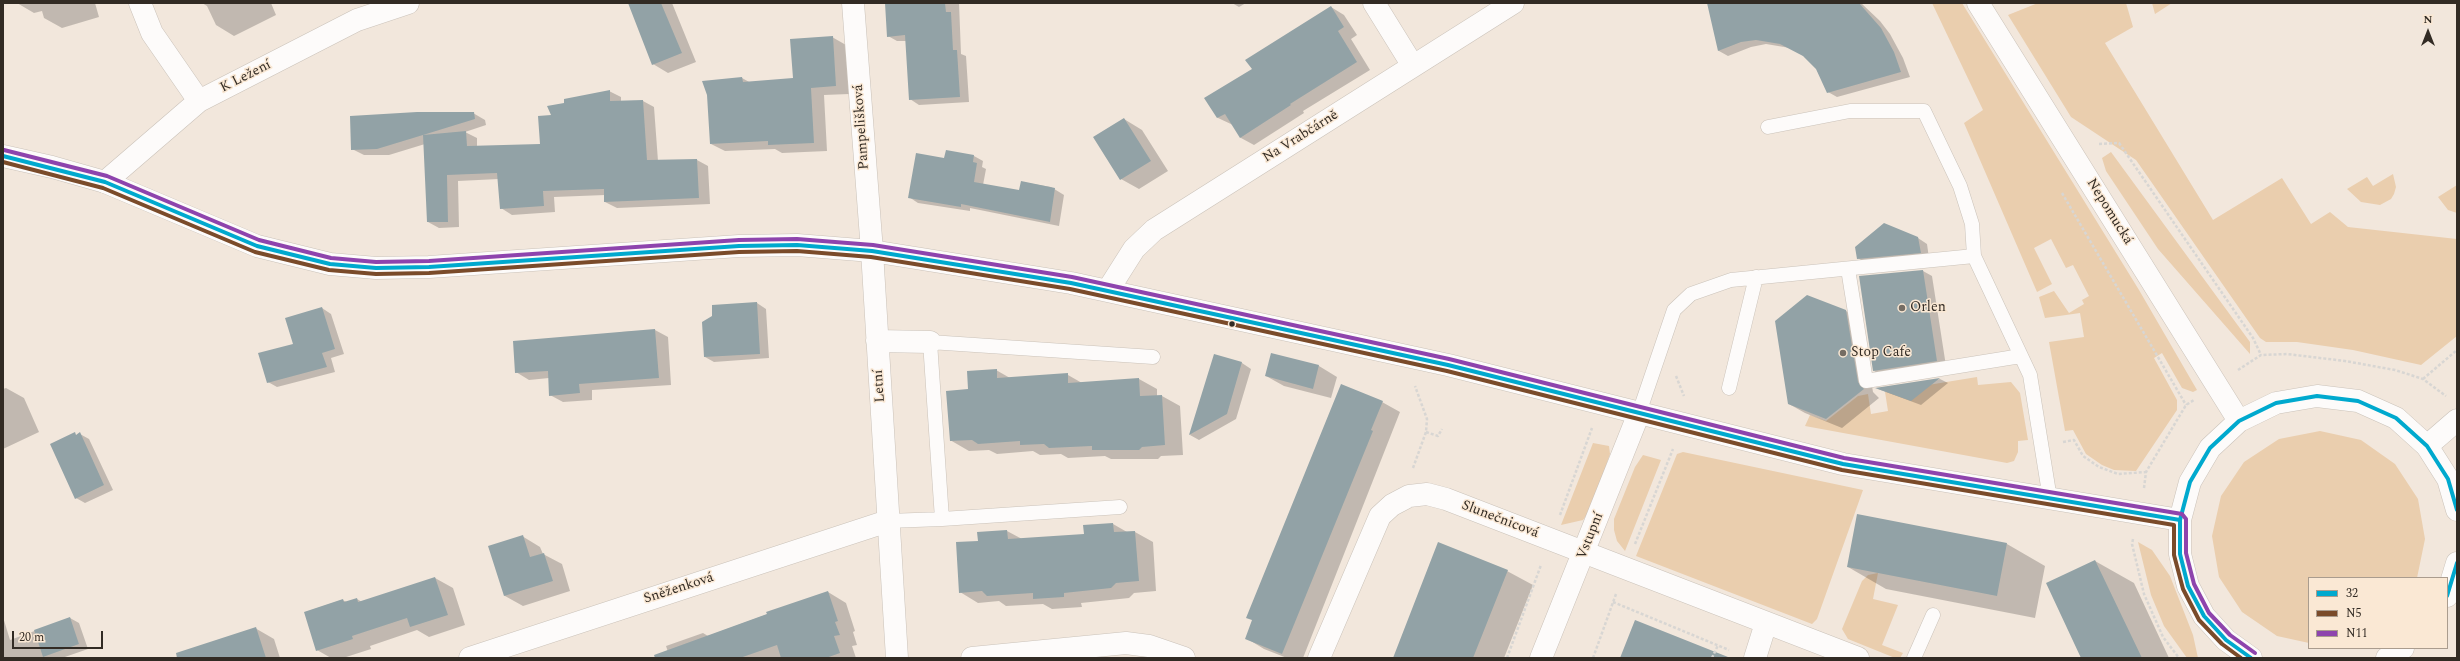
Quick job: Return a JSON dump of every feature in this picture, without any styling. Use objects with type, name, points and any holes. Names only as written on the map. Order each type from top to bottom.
[{"type":"street","points":[[140,3],[152,33],[199,101]]},
{"type":"street","name":"K Ležení","points":[[105,182],[199,101],[357,20],[408,3]]},
{"type":"street","name":"Pampelišková","points":[[853,3],[872,251]]},
{"type":"street","points":[[1374,3],[1413,66]]},
{"type":"street","name":"Na Vrabčárně","points":[[1108,290],[1134,249],[1154,230],[1513,3]]},
{"type":"street","name":"Nepomucká","points":[[1978,3],[2239,421]]},
{"type":"street","points":[[3,156],[52,167],[105,182],[257,246],[290,256],[376,268],[429,267],[746,246],[797,245],[872,251],[1108,290],[1402,355],[1843,464],[2180,520]]},
{"type":"street","name":"Letní","points":[[872,251],[897,658]]},
{"type":"street","points":[[877,341],[930,342]]},
{"type":"street","points":[[2251,658],[2226,640],[2204,616],[2188,586],[2180,554],[2180,520],[2190,482],[2210,448],[2239,421],[2276,403],[2317,396],[2358,401],[2396,418],[2427,446],[2448,479],[2457,510]]},
{"type":"street","name":"Vstupní","points":[[1541,658],[1585,553],[1639,413]]},
{"type":"street","points":[[2427,446],[2457,420]]},
{"type":"street","name":"Slunečnicová","points":[[1319,658],[1380,516],[1392,505],[1408,496],[1427,494],[1446,499],[1858,658]]},
{"type":"street","name":"Sněženková","points":[[470,658],[888,521]]},
{"type":"street","points":[[2448,593],[2457,563]]},
{"type":"street","points":[[1755,658],[1766,623]]},
{"type":"street","points":[[972,658],[1126,643],[1149,646],[1184,658]]},
{"type":"lane","points":[[1768,127],[1850,111],[1924,111],[1960,186],[1972,224],[1974,256],[2030,375],[2043,446],[2050,499]]},
{"type":"lane","points":[[1639,413],[1674,310],[1691,294],[1731,280],[1974,256]]},
{"type":"lane","points":[[1848,269],[1866,380],[2021,356]]},
{"type":"lane","points":[[1728,388],[1756,277]]},
{"type":"lane","points":[[942,519],[930,342],[1153,357]]},
{"type":"lane","points":[[888,521],[942,519],[1120,507]]},
{"type":"lane","points":[[1914,658],[1933,615]]},
{"type":"path","points":[[2068,146],[2119,144],[2253,338],[2261,355]]},
{"type":"path","points":[[2062,193],[2186,405]]},
{"type":"path","points":[[2423,378],[2457,350]]},
{"type":"path","points":[[1402,355],[1427,419],[1426,432],[1414,460],[1408,496]]},
{"type":"path","points":[[1676,376],[1684,397],[1688,401]]},
{"type":"path","points":[[1593,658],[1625,569],[1682,424]]},
{"type":"path","points":[[1426,432],[1438,436],[1442,429]]},
{"type":"path","points":[[2043,446],[2074,440],[2083,456],[2099,467],[2118,474],[2146,472]]},
{"type":"path","points":[[2139,514],[2132,544],[2144,594],[2163,637],[2179,658]]},
{"type":"path","points":[[1613,602],[1731,650]]},
{"type":"path","points":[[1712,658],[1718,645]]},
{"type":"shaded area","points":[[1932,3],[1962,3],[2139,290],[2197,390],[2193,392],[2182,388],[2162,353],[2154,358],[2177,400],[2177,410],[2136,471],[2114,470],[2102,465],[2086,454],[2073,430],[2065,431],[2049,342],[2084,337],[2080,313],[2045,318],[2039,297],[2054,291],[2069,313],[2084,304],[2082,300],[2089,296],[2073,265],[2066,268],[2051,239],[2034,248],[2052,284],[2037,292],[1964,123],[1983,110]]},
{"type":"shaded area","points":[[2038,3],[2126,3],[2133,27],[2105,43],[2213,220],[2282,178],[2311,224],[2330,212],[2348,227],[2457,239],[2457,336],[2421,365],[2353,350],[2297,342],[2266,342],[2260,338],[2136,160],[2071,117],[2008,15]]},
{"type":"shaded area","points":[[2152,3],[2172,3],[2155,14]]},
{"type":"shaded area","points":[[2111,152],[2250,342],[2250,354],[2158,249],[2106,171],[2102,158]]},
{"type":"shaded area","points":[[2393,174],[2396,187],[2394,194],[2391,199],[2380,205],[2361,202],[2347,189],[2367,177],[2373,186]]},
{"type":"shaded area","points":[[2457,185],[2457,213],[2448,210],[2438,197]]},
{"type":"shaded area","points":[[1977,377],[1978,385],[2011,382],[2020,393],[2028,440],[2018,441],[2018,452],[2014,461],[2007,463],[1805,426],[1810,415],[1826,421],[1858,396],[1868,394],[1871,414],[1888,411],[1885,392]]},
{"type":"shaded area","points":[[2320,431],[2361,440],[2395,464],[2418,499],[2425,539],[2417,577],[2308,577],[2308,643],[2277,636],[2242,612],[2219,577],[2212,536],[2221,496],[2244,462],[2279,439]]},
{"type":"shaded area","points":[[1593,443],[1609,446],[1610,454],[1591,509],[1583,520],[1561,525]]},
{"type":"shaded area","points":[[1683,452],[1863,490],[1817,619],[1812,624],[1636,556],[1677,454]]},
{"type":"shaded area","points":[[1643,455],[1661,460],[1625,551],[1617,541],[1614,530],[1614,519],[1635,467]]},
{"type":"shaded area","points":[[2138,542],[2152,550],[2170,576],[2193,635],[2198,658],[2187,658],[2164,626],[2151,595]]},
{"type":"shaded area","points":[[1878,573],[1873,599],[1898,605],[1882,645],[1903,653],[1900,658],[1895,658],[1848,639],[1842,629],[1862,581],[1868,575]]},
{"type":"building","points":[[628,3],[661,3],[682,53],[652,65]]},
{"type":"building","points":[[885,3],[945,3],[946,12],[951,12],[953,50],[957,50],[960,97],[909,100],[905,35],[887,37]]},
{"type":"building","points":[[1707,3],[1859,3],[1881,28],[1894,52],[1901,72],[1827,93],[1816,69],[1803,56],[1780,44],[1756,40],[1741,42],[1718,51]]},
{"type":"building","points":[[1331,6],[1344,27],[1338,31],[1357,62],[1290,104],[1291,105],[1240,138],[1225,114],[1217,118],[1204,98],[1252,69],[1245,60]]},
{"type":"building","points":[[833,36],[836,86],[811,88],[814,143],[768,145],[768,141],[710,144],[707,95],[702,81],[742,77],[743,82],[793,78],[790,39]]},
{"type":"building","points":[[610,90],[610,101],[643,100],[647,160],[697,159],[699,198],[604,202],[604,189],[543,191],[544,206],[500,209],[497,173],[447,175],[448,222],[427,222],[423,135],[466,131],[467,146],[540,144],[538,116],[551,115],[547,106],[564,103],[564,99]]},
{"type":"building","points":[[417,112],[474,112],[475,119],[377,149],[351,150],[350,116]]},
{"type":"building","points":[[1124,118],[1151,161],[1120,180],[1093,137]]},
{"type":"building","points":[[946,150],[974,155],[973,162],[977,163],[974,182],[1019,190],[1021,181],[1055,188],[1050,222],[961,204],[961,207],[908,198],[916,153],[944,158]]},
{"type":"building","points":[[1884,223],[1918,237],[1921,253],[1857,259],[1855,247]]},
{"type":"building","points":[[1923,270],[1937,361],[1873,371],[1859,276]]},
{"type":"building","points":[[1807,295],[1846,310],[1858,382],[1864,389],[1826,419],[1788,404],[1775,321]]},
{"type":"building","points":[[757,302],[760,354],[704,357],[702,322],[712,316],[712,305]]},
{"type":"building","points":[[322,307],[335,349],[322,353],[327,367],[267,383],[258,353],[293,344],[285,318]]},
{"type":"building","points":[[655,329],[659,378],[579,384],[580,393],[549,396],[548,371],[515,373],[513,341]]},
{"type":"building","points":[[1271,353],[1319,365],[1313,389],[1265,376]]},
{"type":"building","points":[[1214,354],[1242,362],[1227,414],[1189,435]]},
{"type":"building","points":[[997,369],[997,378],[1068,373],[1068,383],[1139,378],[1140,396],[1162,395],[1165,445],[1142,447],[1139,450],[1092,450],[1092,446],[1049,448],[1044,444],[1020,445],[1020,441],[978,444],[972,440],[950,441],[946,391],[968,389],[967,371]]},
{"type":"building","points":[[1940,378],[1911,401],[1875,388]]},
{"type":"building","points":[[1341,384],[1383,401],[1371,430],[1373,431],[1282,654],[1245,639],[1252,620],[1246,618]]},
{"type":"building","points":[[75,432],[76,435],[80,432],[104,485],[75,499],[50,444]]},
{"type":"building","points":[[1857,514],[2007,543],[1997,596],[1847,567]]},
{"type":"building","points":[[1113,523],[1114,532],[1135,531],[1139,581],[1116,583],[1111,588],[1064,593],[1064,597],[1033,599],[1033,593],[987,596],[982,591],[959,593],[956,542],[978,541],[977,532],[1007,530],[1008,539],[1084,534],[1083,525]]},
{"type":"building","points":[[523,535],[530,557],[544,553],[553,581],[504,596],[488,546]]},
{"type":"building","points":[[1438,542],[1508,570],[1473,658],[1393,658]]},
{"type":"building","points":[[2095,560],[2142,658],[2081,658],[2046,583]]},
{"type":"building","points":[[435,577],[448,615],[410,627],[407,618],[352,636],[353,639],[316,651],[304,612],[343,599],[344,602],[357,598],[358,602]]},
{"type":"building","points":[[828,591],[838,621],[835,622],[840,635],[834,636],[840,653],[826,658],[781,658],[777,645],[740,658],[655,658],[654,655],[767,614],[766,612]]},
{"type":"building","points":[[70,617],[79,644],[43,657],[34,630]]},
{"type":"building","points":[[1635,620],[1728,657],[1728,658],[1620,658]]},
{"type":"building","points":[[256,627],[266,658],[177,658],[176,653]]},
{"type":"transit line","name":"N11","points":[[4,150],[107,176],[259,240],[331,258],[376,262],[429,261],[739,240],[797,239],[873,245],[1072,277],[1449,359],[1844,458],[2182,514],[2186,519],[2186,553],[2194,584],[2209,613],[2230,635],[2255,653]]},
{"type":"transit line","name":"32","points":[[3,156],[105,182],[257,246],[330,264],[376,268],[429,267],[739,246],[797,245],[872,251],[1071,283],[1448,365],[1843,464],[2180,520]]},
{"type":"transit line","name":"N5","points":[[3,162],[103,188],[255,252],[329,270],[376,274],[429,273],[739,252],[797,251],[871,257],[1070,289],[1447,371],[1842,470],[2174,525],[2174,555],[2183,589],[2199,620],[2222,644],[2241,658]]},
{"type":"transit line","name":"32","points":[[2251,658],[2226,640],[2204,616],[2188,586],[2180,554],[2180,520],[2190,482],[2210,448],[2239,421],[2276,403],[2317,396],[2358,401],[2396,418],[2427,446],[2448,479],[2457,510]]},
{"type":"transit line","name":"32","points":[[2448,593],[2457,563]]},
{"type":"place","name":"Orlen","points":[[1902,308]]},
{"type":"place","name":"Stop Cafe","points":[[1843,353]]}]
